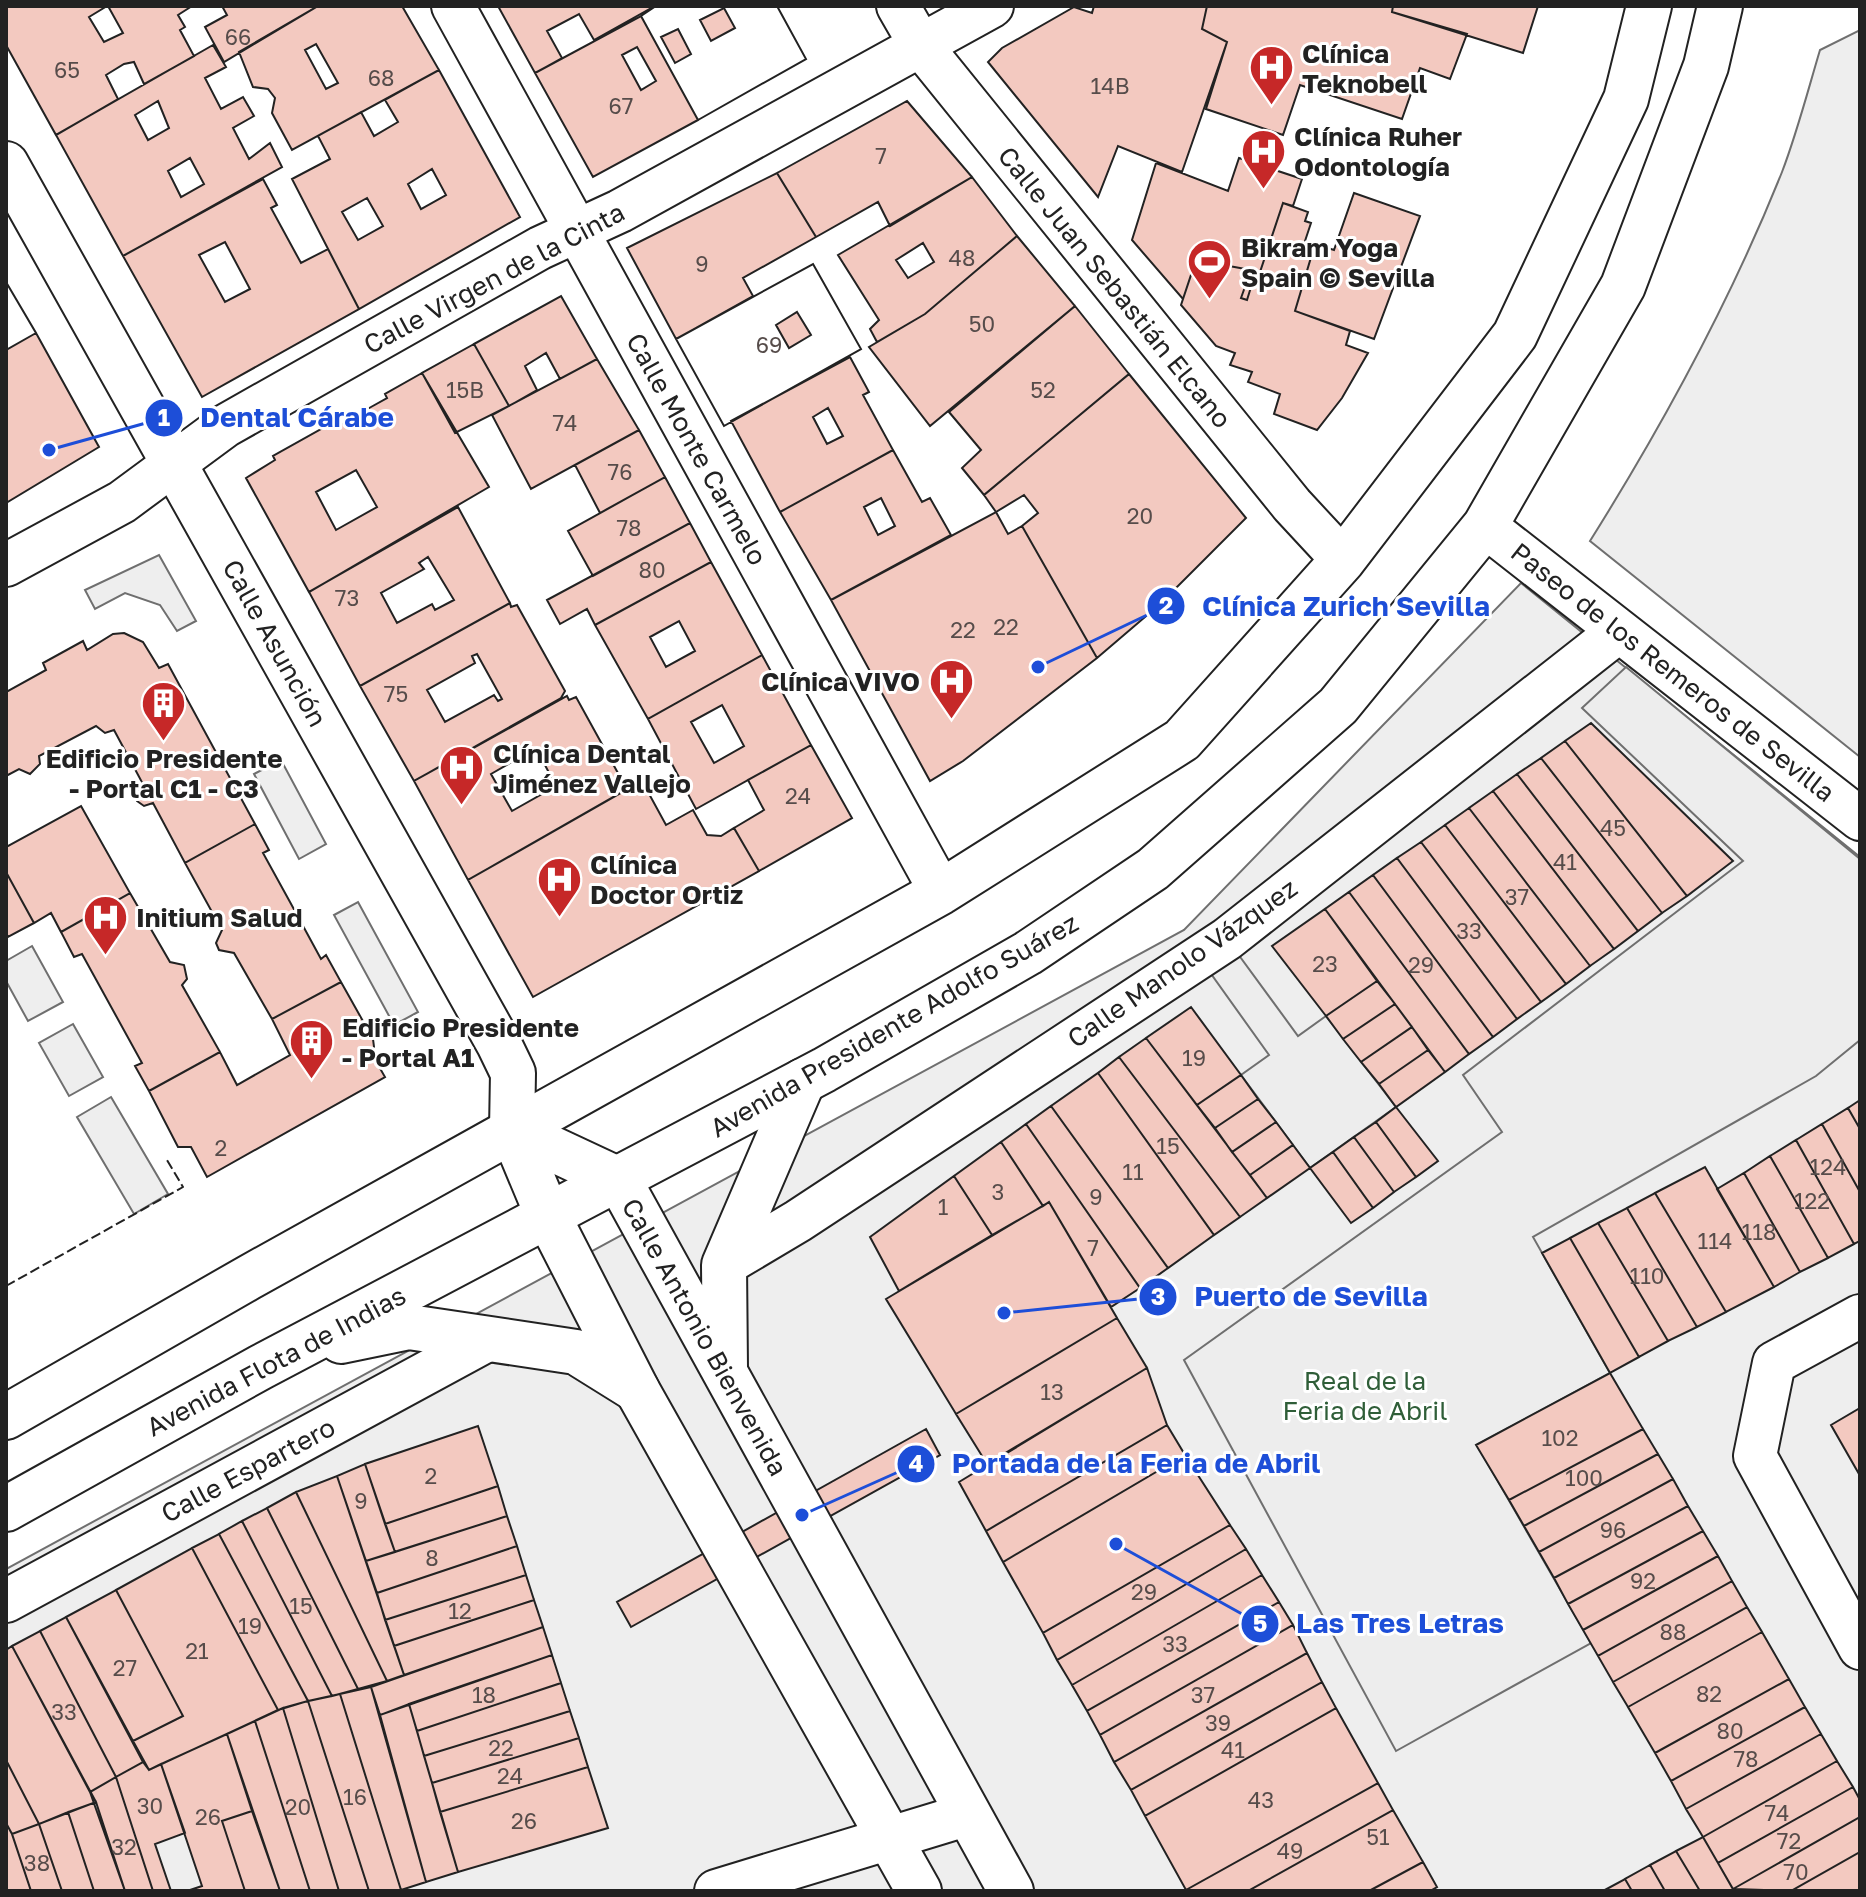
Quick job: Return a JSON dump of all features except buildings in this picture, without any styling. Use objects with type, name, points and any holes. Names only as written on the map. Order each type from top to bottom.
[{"type":"main road","points":[[6,1417],[512,1130],[941,892],[1182,740],[1343,560],[1515,335],[1626,99],[1649,6]]},
{"type":"main road","name":"Avenida Presidente Adolfo Suárez","points":[[548,1216],[803,1081],[1028,953],[1153,869],[1338,706],[1485,526],[1623,286],[1706,66],[1720,6]]},
{"type":"main road","name":"Calle Asunción","points":[[6,164],[499,1044],[513,1073],[512,1130]]},
{"type":"main road","points":[[725,1374],[724,1265],[803,1081]]},
{"type":"main road","points":[[512,1130],[548,1216],[637,1390],[919,1891]]},
{"type":"main road","name":"Calle Antonio Bienvenida","points":[[512,1130],[619,1180],[1011,1891]]},
{"type":"main road","name":"Avenida Flota de Indias","points":[[6,1509],[292,1351],[548,1216]]},
{"type":"main road","points":[[292,1351],[409,1327],[576,1352],[637,1390]]},
{"type":"street","name":"Calle Monte Carmelo","points":[[453,6],[941,892]]},
{"type":"street","name":"Calle Juan Sebastián Elcano","points":[[898,6],[921,46],[1292,505],[1343,560]]},
{"type":"street","name":"Calle Virgen de la Cinta","points":[[6,565],[122,502],[225,426],[576,231],[620,211],[992,6]]},
{"type":"street","name":"Paseo de los Remeros de Sevilla","points":[[1485,526],[1860,819]]},
{"type":"street","name":"Calle Manolo Vázquez","points":[[724,1265],[798,1221],[1227,939],[1619,631]]},
{"type":"street","points":[[1860,1316],[1774,1363],[1755,1456],[1860,1648]]},
{"type":"street","name":"Calle Espartero","points":[[6,1601],[489,1339]]},
{"type":"street","points":[[716,1891],[969,1814]]},
{"type":"green space","points":[[1860,30],[1860,757],[1590,541],[1670,407],[1718,315],[1787,157],[1820,50]]},
{"type":"green space","points":[[159,555],[196,621],[177,631],[160,605],[125,593],[95,609],[85,590]]},
{"type":"green space","name":"Real de la Feria de Abril","points":[[1521,583],[1860,857],[1860,1891],[6,1891],[6,1569],[1184,930]]},
{"type":"green space","points":[[281,760],[326,844],[299,859],[254,774]]},
{"type":"green space","points":[[358,902],[418,1012],[394,1025],[334,915]]},
{"type":"green space","points":[[32,946],[63,1002],[28,1021],[6,981],[6,961]]},
{"type":"green space","points":[[73,1024],[103,1077],[69,1096],[39,1043]]},
{"type":"green space","points":[[111,1097],[168,1194],[134,1214],[77,1117]]},
{"type":"shaded area","points":[[1626,667],[1860,859],[1860,1040],[1816,1076],[1533,1237],[1610,1373],[1477,1445],[1591,1643],[1396,1751],[1184,1360],[1502,1132],[1463,1075],[1743,861],[1582,708]]},
{"type":"shaded area","points":[[1227,939],[1298,1036],[1326,1016],[1396,1107],[1310,1168],[1241,1075],[1269,1055],[1199,957]]},
{"type":"fence","points":[[6,1286],[183,1187],[167,1160]]},
{"type":"place","name":"Clínica Teknobell","points":[[1271,107]]},
{"type":"place","name":"Clínica Ruher Odontología","points":[[1263,190]]},
{"type":"place","name":"Bikram Yoga Spain © Sevilla","points":[[1210,301]]},
{"type":"place","name":"Dental Cárabe","points":[[49,450]]},
{"type":"place","name":"Clínica Zurich Sevilla","points":[[1038,667]]},
{"type":"place","name":"Clínica VIVO","points":[[951,720]]},
{"type":"place","name":"Edificio Presidente - Portal C1 - C3","points":[[164,742]]},
{"type":"place","name":"Clínica Dental Jiménez Vallejo","points":[[462,807]]},
{"type":"place","name":"Clínica Doctor Ortiz","points":[[559,918]]},
{"type":"place","name":"Initium Salud","points":[[105,956]]},
{"type":"place","name":"Edificio Presidente - Portal A1","points":[[311,1081]]},
{"type":"place","name":"Puerto de Sevilla","points":[[1004,1313]]},
{"type":"place","name":"Portada de la Feria de Abril","points":[[802,1515]]},
{"type":"place","name":"Las Tres Letras","points":[[1116,1544]]}]
